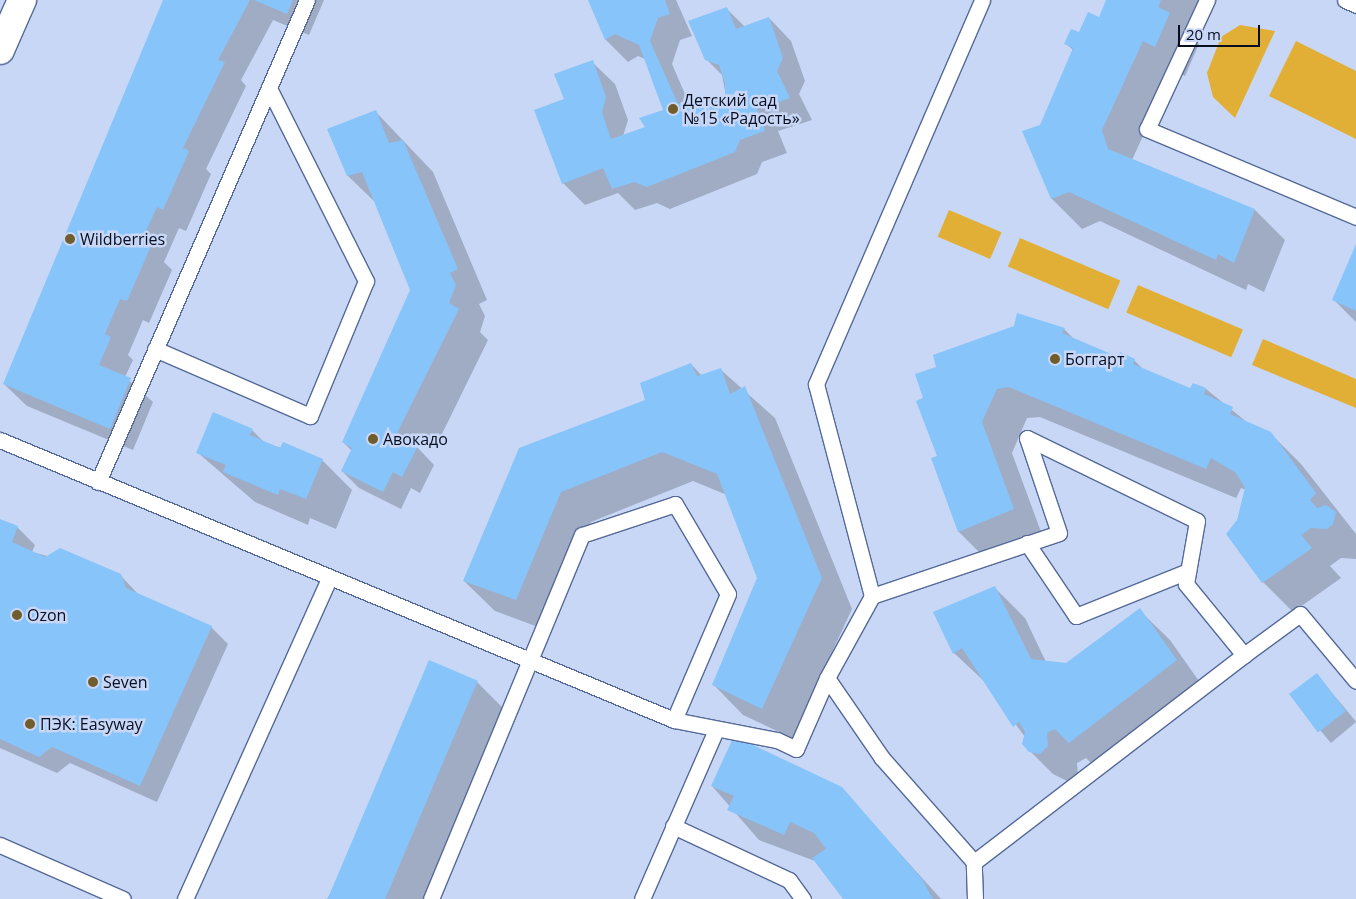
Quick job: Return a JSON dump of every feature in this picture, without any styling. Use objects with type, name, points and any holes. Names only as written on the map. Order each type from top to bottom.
[{"type":"street","points":[[0,50],[22,0]]},
{"type":"lane","points":[[98,482],[307,0]]},
{"type":"lane","points":[[872,596],[816,384],[982,0]]},
{"type":"lane","points":[[1207,0],[1147,129],[1356,217]]},
{"type":"lane","points":[[1345,0],[1356,5]]},
{"type":"lane","points":[[155,349],[310,416],[366,281],[269,88]]},
{"type":"lane","points":[[0,440],[674,720],[716,730],[777,740],[796,749],[827,678],[872,596],[1059,533],[1027,438],[1197,521],[1186,584],[1244,655]]},
{"type":"lane","points":[[431,899],[582,535],[675,504],[728,594],[674,720]]},
{"type":"lane","points":[[1027,544],[1076,616],[1188,570]]},
{"type":"lane","points":[[185,899],[329,578]]},
{"type":"lane","points":[[974,862],[1300,614],[1356,681]]},
{"type":"lane","points":[[827,678],[882,758],[974,862],[975,899]]},
{"type":"lane","points":[[642,899],[716,730]]},
{"type":"lane","points":[[673,826],[789,880],[802,899]]},
{"type":"lane","points":[[0,845],[123,899]]},
{"type":"shaded area","points":[[1240,25],[1275,31],[1235,118],[1213,97],[1207,73],[1221,37]]},
{"type":"shaded area","points":[[1296,41],[1356,71],[1356,139],[1269,96]]},
{"type":"shaded area","points":[[949,210],[1001,232],[990,259],[938,237]]},
{"type":"shaded area","points":[[1020,238],[1120,281],[1108,309],[1008,267]]},
{"type":"shaded area","points":[[1138,285],[1243,330],[1231,357],[1126,313]]},
{"type":"shaded area","points":[[1263,339],[1356,379],[1356,408],[1252,365]]},
{"type":"building","points":[[163,0],[250,0],[218,60],[225,62],[183,148],[189,151],[163,210],[157,207],[141,242],[151,246],[127,301],[120,299],[105,334],[111,337],[99,365],[131,378],[110,429],[3,384]]},
{"type":"building","points":[[254,0],[293,0],[287,14]]},
{"type":"building","points":[[588,0],[665,0],[670,14],[658,18],[650,41],[678,104],[692,98],[696,106],[725,95],[725,83],[719,65],[705,60],[688,21],[727,7],[736,29],[769,17],[783,58],[777,71],[790,98],[757,109],[765,131],[740,140],[735,152],[647,187],[634,182],[612,189],[603,168],[562,184],[534,110],[564,99],[554,74],[593,60],[606,97],[602,112],[611,139],[645,127],[639,118],[663,110],[639,45],[615,34],[605,40]]},
{"type":"building","points":[[1106,0],[1161,0],[1158,7],[1170,13],[1155,47],[1143,41],[1102,130],[1108,149],[1255,209],[1234,263],[1218,254],[1216,260],[1069,192],[1051,199],[1022,131],[1040,125],[1073,48],[1064,44],[1071,29],[1079,32],[1088,12],[1099,17]]},
{"type":"building","points":[[376,110],[389,143],[403,140],[458,269],[450,273],[456,285],[449,303],[459,309],[396,435],[418,446],[402,477],[393,472],[383,492],[341,471],[352,448],[342,442],[410,290],[362,172],[347,176],[327,129]]},
{"type":"building","points":[[1356,244],[1356,311],[1332,300]]},
{"type":"building","points":[[1017,313],[1065,328],[1062,333],[1118,357],[1120,352],[1135,359],[1133,364],[1190,388],[1193,383],[1206,388],[1204,394],[1233,407],[1230,414],[1271,432],[1316,493],[1310,500],[1317,508],[1326,505],[1336,512],[1333,524],[1327,529],[1311,528],[1301,535],[1312,548],[1262,583],[1226,534],[1237,520],[1245,488],[1236,473],[1211,458],[1206,469],[1009,387],[997,389],[982,422],[1014,509],[958,532],[931,458],[937,456],[916,401],[923,398],[915,374],[936,367],[933,355],[1014,326]]},
{"type":"building","points":[[691,363],[697,376],[721,368],[730,394],[745,386],[822,578],[762,709],[712,685],[757,578],[717,474],[662,452],[561,492],[516,600],[463,581],[519,448],[645,400],[640,383]]},
{"type":"building","points":[[213,412],[253,429],[250,435],[280,448],[283,442],[323,459],[306,499],[280,489],[278,495],[223,472],[226,465],[196,453]]},
{"type":"building","name":"Seven","points":[[0,519],[18,526],[12,542],[45,557],[60,548],[121,574],[126,588],[212,626],[140,786],[52,747],[39,757],[0,739]]},
{"type":"building","points":[[995,586],[1031,659],[1066,663],[1140,608],[1177,660],[1069,743],[1055,729],[1047,733],[1048,746],[1040,754],[1029,752],[1022,744],[1025,732],[1019,722],[1013,727],[962,648],[953,654],[933,612]]},
{"type":"building","points":[[429,660],[478,681],[385,899],[328,899]]},
{"type":"building","points":[[1317,673],[1346,711],[1318,732],[1289,694]]},
{"type":"building","points":[[734,736],[842,787],[922,879],[933,899],[843,899],[812,858],[826,849],[814,833],[790,822],[784,835],[727,810],[734,796],[711,786]]},
{"type":"place","name":"Детский сад №15 «Радость»","points":[[673,109]]},
{"type":"place","name":"Wildberries","points":[[70,239]]},
{"type":"place","name":"Боггарт","points":[[1055,359]]},
{"type":"place","name":"Авокадо","points":[[373,439]]},
{"type":"place","name":"Ozon","points":[[17,615]]},
{"type":"place","name":"Seven","points":[[93,682]]},
{"type":"place","name":"ПЭК: Easyway","points":[[30,724]]}]
